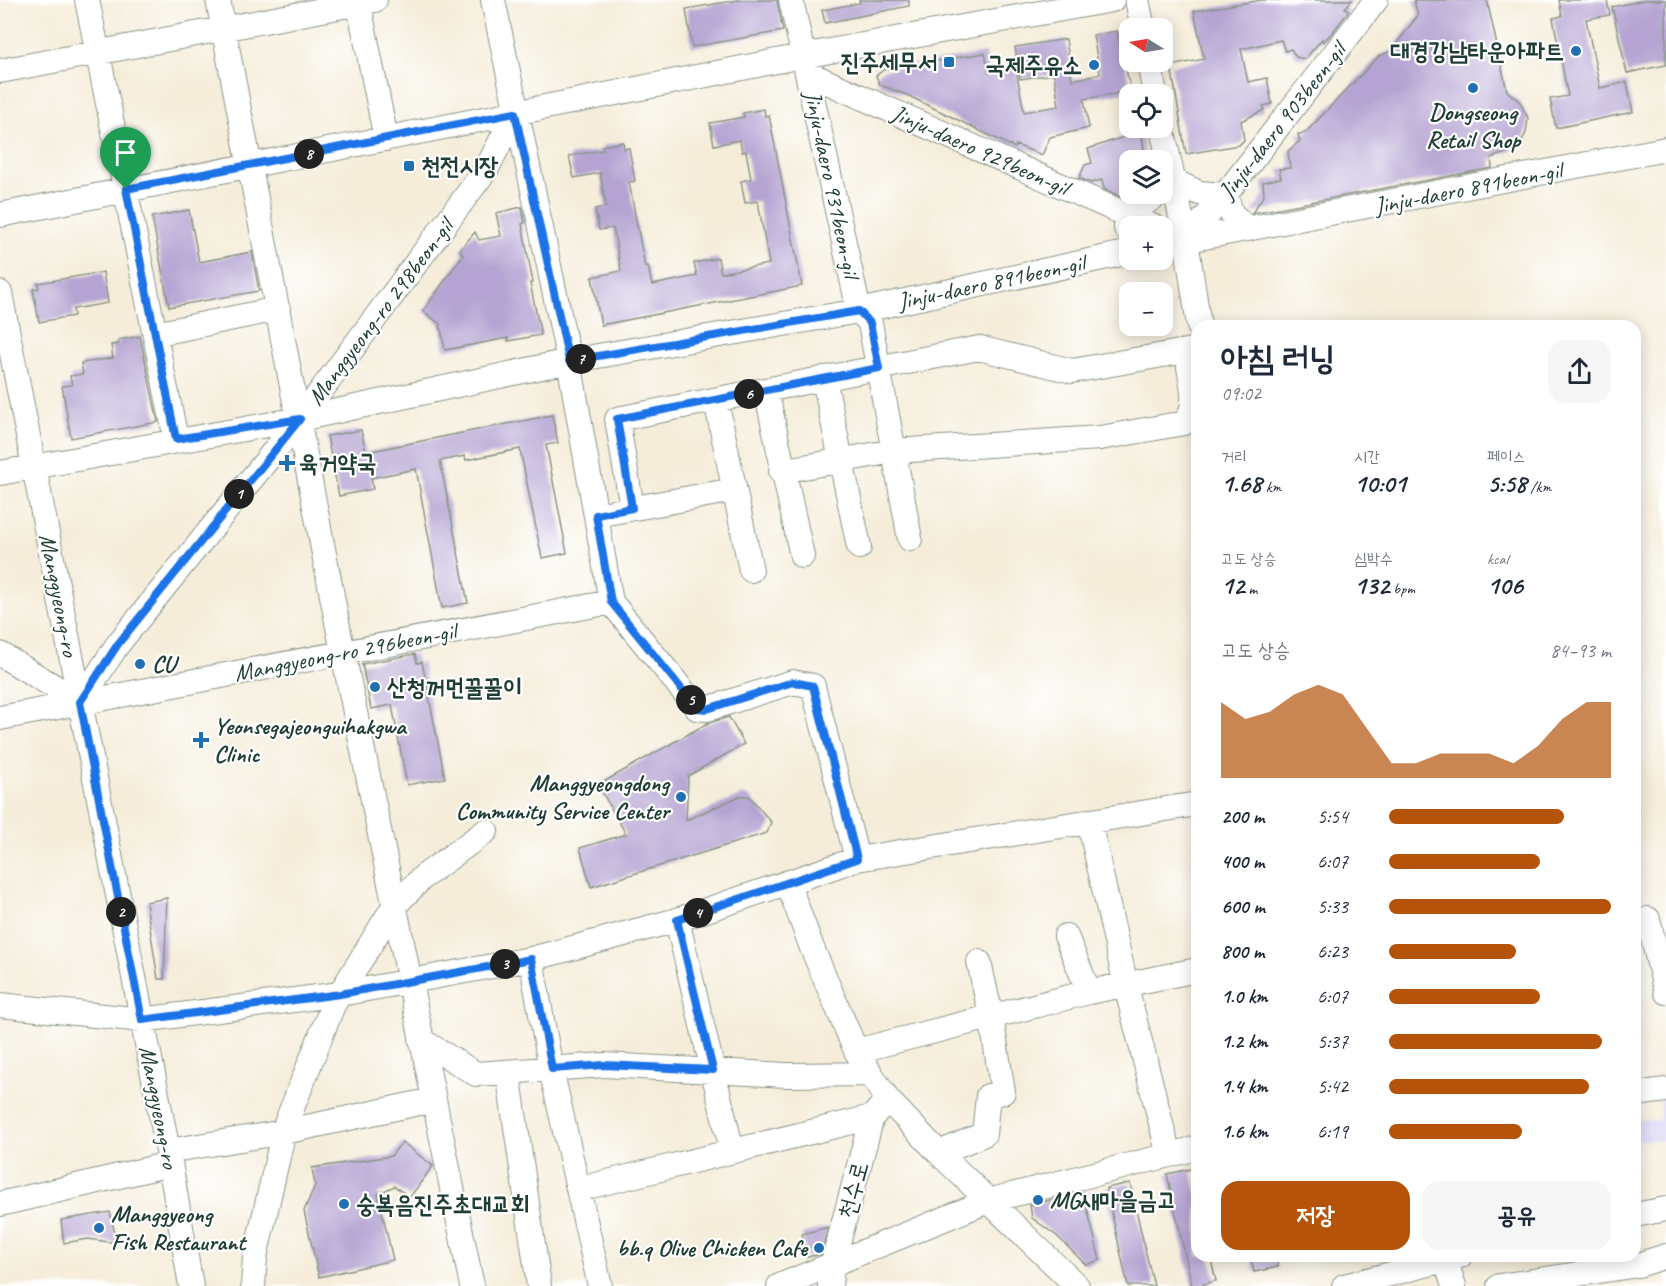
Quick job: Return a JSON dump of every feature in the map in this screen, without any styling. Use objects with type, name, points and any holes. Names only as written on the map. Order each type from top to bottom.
[{"type":"street","points":[[87,0],[176,439]]},
{"type":"street","points":[[218,0],[343,653],[408,982],[472,1286]]},
{"type":"street","points":[[493,0],[569,361],[611,602],[697,708],[707,709],[793,682],[813,686],[857,859]]},
{"type":"street","name":"Jinju-daero 931beon-gil","points":[[791,0],[859,311],[870,323],[910,539]]},
{"type":"street","points":[[0,215],[515,113],[805,64],[1053,5],[1112,0]]},
{"type":"street","points":[[1137,0],[1141,18]]},
{"type":"street","name":"Jinju-daero 903beon-gil","points":[[1174,243],[1225,195],[1376,0]]},
{"type":"street","points":[[0,71],[224,30],[364,1],[386,139]]},
{"type":"street","name":"Jinju-daero 929beon-gil","points":[[805,64],[1126,216]]},
{"type":"street","name":"Manggyeong-ro 298beon-gil","points":[[80,702],[118,644],[300,419],[487,168],[515,113]]},
{"type":"street","name":"Jinju-daero 891beon-gil","points":[[1174,243],[1666,150]]},
{"type":"street","points":[[1173,189],[1225,195],[1232,214],[1248,229]]},
{"type":"street","points":[[1126,216],[1142,204]]},
{"type":"street","points":[[1167,204],[1174,243],[1197,320]]},
{"type":"street","name":"Jinju-daero 891beon-gil","points":[[0,472],[176,439],[300,419],[569,361],[859,311],[1119,255]]},
{"type":"street","name":"Manggyeong-ro","points":[[0,293],[169,1158],[191,1286]]},
{"type":"street","points":[[155,334],[278,309]]},
{"type":"street","points":[[632,508],[617,419],[979,348],[1072,371],[1191,350]]},
{"type":"street","points":[[825,378],[859,547]]},
{"type":"street","points":[[766,390],[781,471],[802,556]]},
{"type":"street","points":[[716,400],[751,570]]},
{"type":"street","points":[[781,471],[894,451],[1100,438],[1184,423],[1191,415]]},
{"type":"street","points":[[596,515],[734,490]]},
{"type":"street","name":"Manggyeong-ro 296beon-gil","points":[[0,718],[611,602]]},
{"type":"street","points":[[0,654],[80,702]]},
{"type":"street","points":[[0,1005],[142,1020],[340,994],[531,959],[677,920],[789,884],[857,859],[1191,805]]},
{"type":"street","points":[[1089,821],[1126,986],[1169,1155]]},
{"type":"street","points":[[254,1286],[255,1257],[284,1132],[333,1005],[394,906],[423,877],[486,831]]},
{"type":"street","points":[[789,884],[812,948],[856,1051],[871,1074],[880,1108],[939,1153],[1077,1286]]},
{"type":"street","points":[[1650,917],[1666,992]]},
{"type":"street","points":[[677,920],[732,1152]]},
{"type":"street","points":[[1066,936],[1089,992]]},
{"type":"street","points":[[531,959],[552,1069],[600,1286]]},
{"type":"street","points":[[939,1153],[984,1134],[988,1096],[1003,1092],[991,1016],[979,962]]},
{"type":"street","points":[[856,1051],[1089,992],[1191,971]]},
{"type":"street","points":[[421,1040],[476,1074],[604,1065],[823,1076],[871,1074]]},
{"type":"street","points":[[508,1072],[539,1286]]},
{"type":"street","points":[[1641,1093],[1666,1090]]},
{"type":"street","points":[[0,1204],[169,1158],[433,1100]]},
{"type":"street","points":[[579,1189],[732,1152],[880,1108]]},
{"type":"street","name":"천수로","points":[[831,1276],[880,1108]]},
{"type":"street","points":[[779,1286],[831,1276],[988,1201],[1191,1150]]},
{"type":"street","points":[[1641,1214],[1666,1209]]},
{"type":"street","points":[[1499,1286],[1639,1276],[1666,1257]]},
{"type":"street","points":[[1344,1286],[1431,1262]]},
{"type":"street","points":[[1450,1262],[1454,1286]]},
{"type":"shaded area","points":[[1661,1097],[1666,1097],[1666,1141],[1641,1140],[1641,1120],[1660,1120]]},
{"type":"building","points":[[738,0],[777,0],[783,31],[692,47],[686,9]]},
{"type":"building","points":[[859,0],[909,0],[909,6],[825,23],[822,10],[860,3]]},
{"type":"building","points":[[1262,0],[1352,0],[1345,8],[1349,11],[1332,33],[1323,42],[1322,39],[1305,59],[1296,57],[1291,49],[1285,51],[1281,40],[1241,49],[1248,82],[1267,78],[1272,104],[1263,106],[1264,110],[1241,121],[1244,140],[1239,145],[1186,154],[1172,72],[1173,66],[1204,59],[1194,11]]},
{"type":"building","points":[[1414,0],[1487,0],[1507,91],[1520,102],[1528,118],[1526,133],[1520,144],[1511,151],[1491,158],[1492,168],[1252,213],[1264,195],[1263,182],[1281,178],[1279,169],[1290,168],[1288,151],[1300,141],[1298,134],[1305,133],[1379,56],[1391,51],[1418,15]]},
{"type":"building","name":"대경강남타운아파트","points":[[1559,0],[1607,0],[1610,15],[1586,19],[1600,88],[1627,82],[1633,112],[1556,128],[1550,99],[1568,96],[1553,18],[1562,16]]},
{"type":"building","points":[[1644,0],[1666,0],[1666,65],[1627,73],[1612,7]]},
{"type":"building","points":[[1117,31],[1119,72],[1127,72],[1129,84],[1119,84],[1119,93],[1084,99],[1089,128],[1050,137],[1042,155],[1016,145],[1015,148],[907,95],[880,85],[876,76],[883,70],[985,53],[989,73],[1016,69],[1024,112],[1059,106],[1054,74],[1020,79],[1015,47],[1066,39],[1072,80],[1100,74],[1093,35]]},
{"type":"building","points":[[764,109],[765,116],[769,115],[802,286],[601,325],[592,277],[621,271],[613,228],[599,230],[595,209],[606,207],[600,173],[574,178],[569,156],[603,150],[602,146],[623,142],[624,149],[629,148],[635,181],[629,182],[645,267],[648,266],[652,285],[697,276],[694,263],[718,258],[721,273],[769,264],[758,201],[745,203],[741,181],[751,179],[746,151],[742,152],[740,140],[714,145],[710,123],[744,117],[743,113]]},
{"type":"building","points":[[1120,138],[1142,138],[1144,150],[1119,150],[1119,196],[1104,189],[1102,180],[1091,183],[1079,178],[1085,165],[1092,163],[1088,149]]},
{"type":"building","points":[[522,207],[525,223],[522,224],[533,283],[530,283],[541,335],[508,341],[508,338],[445,350],[440,324],[423,311],[463,255],[460,250],[475,232],[479,240],[501,236],[496,213]]},
{"type":"building","points":[[189,210],[199,262],[252,252],[259,291],[169,307],[152,217]]},
{"type":"building","points":[[103,272],[108,303],[73,309],[74,316],[39,322],[33,289],[39,288],[38,283]]},
{"type":"building","points":[[140,336],[158,422],[71,438],[62,386],[72,385],[70,376],[83,374],[81,363],[113,358],[111,345],[119,344],[118,340]]},
{"type":"building","points":[[552,415],[558,443],[546,445],[567,553],[542,558],[520,449],[466,460],[465,456],[440,461],[468,603],[442,608],[416,469],[371,478],[373,489],[339,496],[327,436],[361,430],[366,452]]},
{"type":"building","points":[[415,654],[417,663],[422,662],[445,778],[407,785],[392,705],[371,709],[362,664]]},
{"type":"building","points":[[729,717],[744,744],[688,776],[686,820],[740,796],[749,796],[771,822],[767,833],[591,887],[580,848],[626,834],[598,785],[708,723]]},
{"type":"building","points":[[167,898],[164,979],[158,979],[146,902]]},
{"type":"building","name":"숭복음진주초대교회","points":[[402,1142],[433,1166],[410,1197],[394,1186],[378,1194],[393,1260],[319,1277],[304,1211],[315,1185],[312,1168],[391,1156]]},
{"type":"building","points":[[1191,1169],[1191,1262],[1211,1262],[1216,1281],[1192,1286],[1167,1174]]},
{"type":"building","points":[[1130,1183],[1154,1286],[1128,1286],[1106,1188]]},
{"type":"building","points":[[1083,1192],[1100,1260],[1086,1265],[1057,1236],[1032,1218],[1030,1205]]},
{"type":"building","points":[[110,1212],[117,1243],[88,1239],[64,1243],[61,1220]]},
{"type":"building","points":[[828,1227],[821,1254],[807,1257],[802,1234]]},
{"type":"building","points":[[1252,1262],[1277,1262],[1278,1267],[1254,1272]]},
{"type":"place","name":"대경강남타운아파트","points":[[1576,51]]},
{"type":"place","name":"진주세무서","points":[[949,62]]},
{"type":"place","name":"국제주유소","points":[[1094,65]]},
{"type":"place","name":"Dongseong Retail Shop","points":[[1473,88]]},
{"type":"place","name":"천전시장","points":[[409,166]]},
{"type":"place","name":"육거약국","points":[[287,463]]},
{"type":"place","name":"CU","points":[[140,664]]},
{"type":"place","name":"산청꺼먼꿀꿀이","points":[[375,687]]},
{"type":"place","name":"Yeonsegajeonguihakgwa Clinic","points":[[201,740]]},
{"type":"place","name":"Manggyeongdong Community Service Center","points":[[681,797]]},
{"type":"place","name":"MG새마을금고","points":[[1038,1200]]},
{"type":"place","name":"숭복음진주초대교회","points":[[344,1204]]},
{"type":"place","name":"Manggyeong Fish Restaurant","points":[[99,1228]]},
{"type":"place","name":"bb.q Olive Chicken Cafe","points":[[819,1248]]},
{"type":"route","points":[[515,113],[569,361],[859,311],[870,323],[879,368],[617,419],[632,508],[596,515],[611,602],[697,708],[707,709],[723,702],[793,682],[813,686],[857,859],[789,884],[677,920],[713,1070],[604,1065],[552,1069],[531,959],[340,994],[142,1020],[80,702],[118,644],[300,419],[176,439],[126,189],[515,113]]}]
